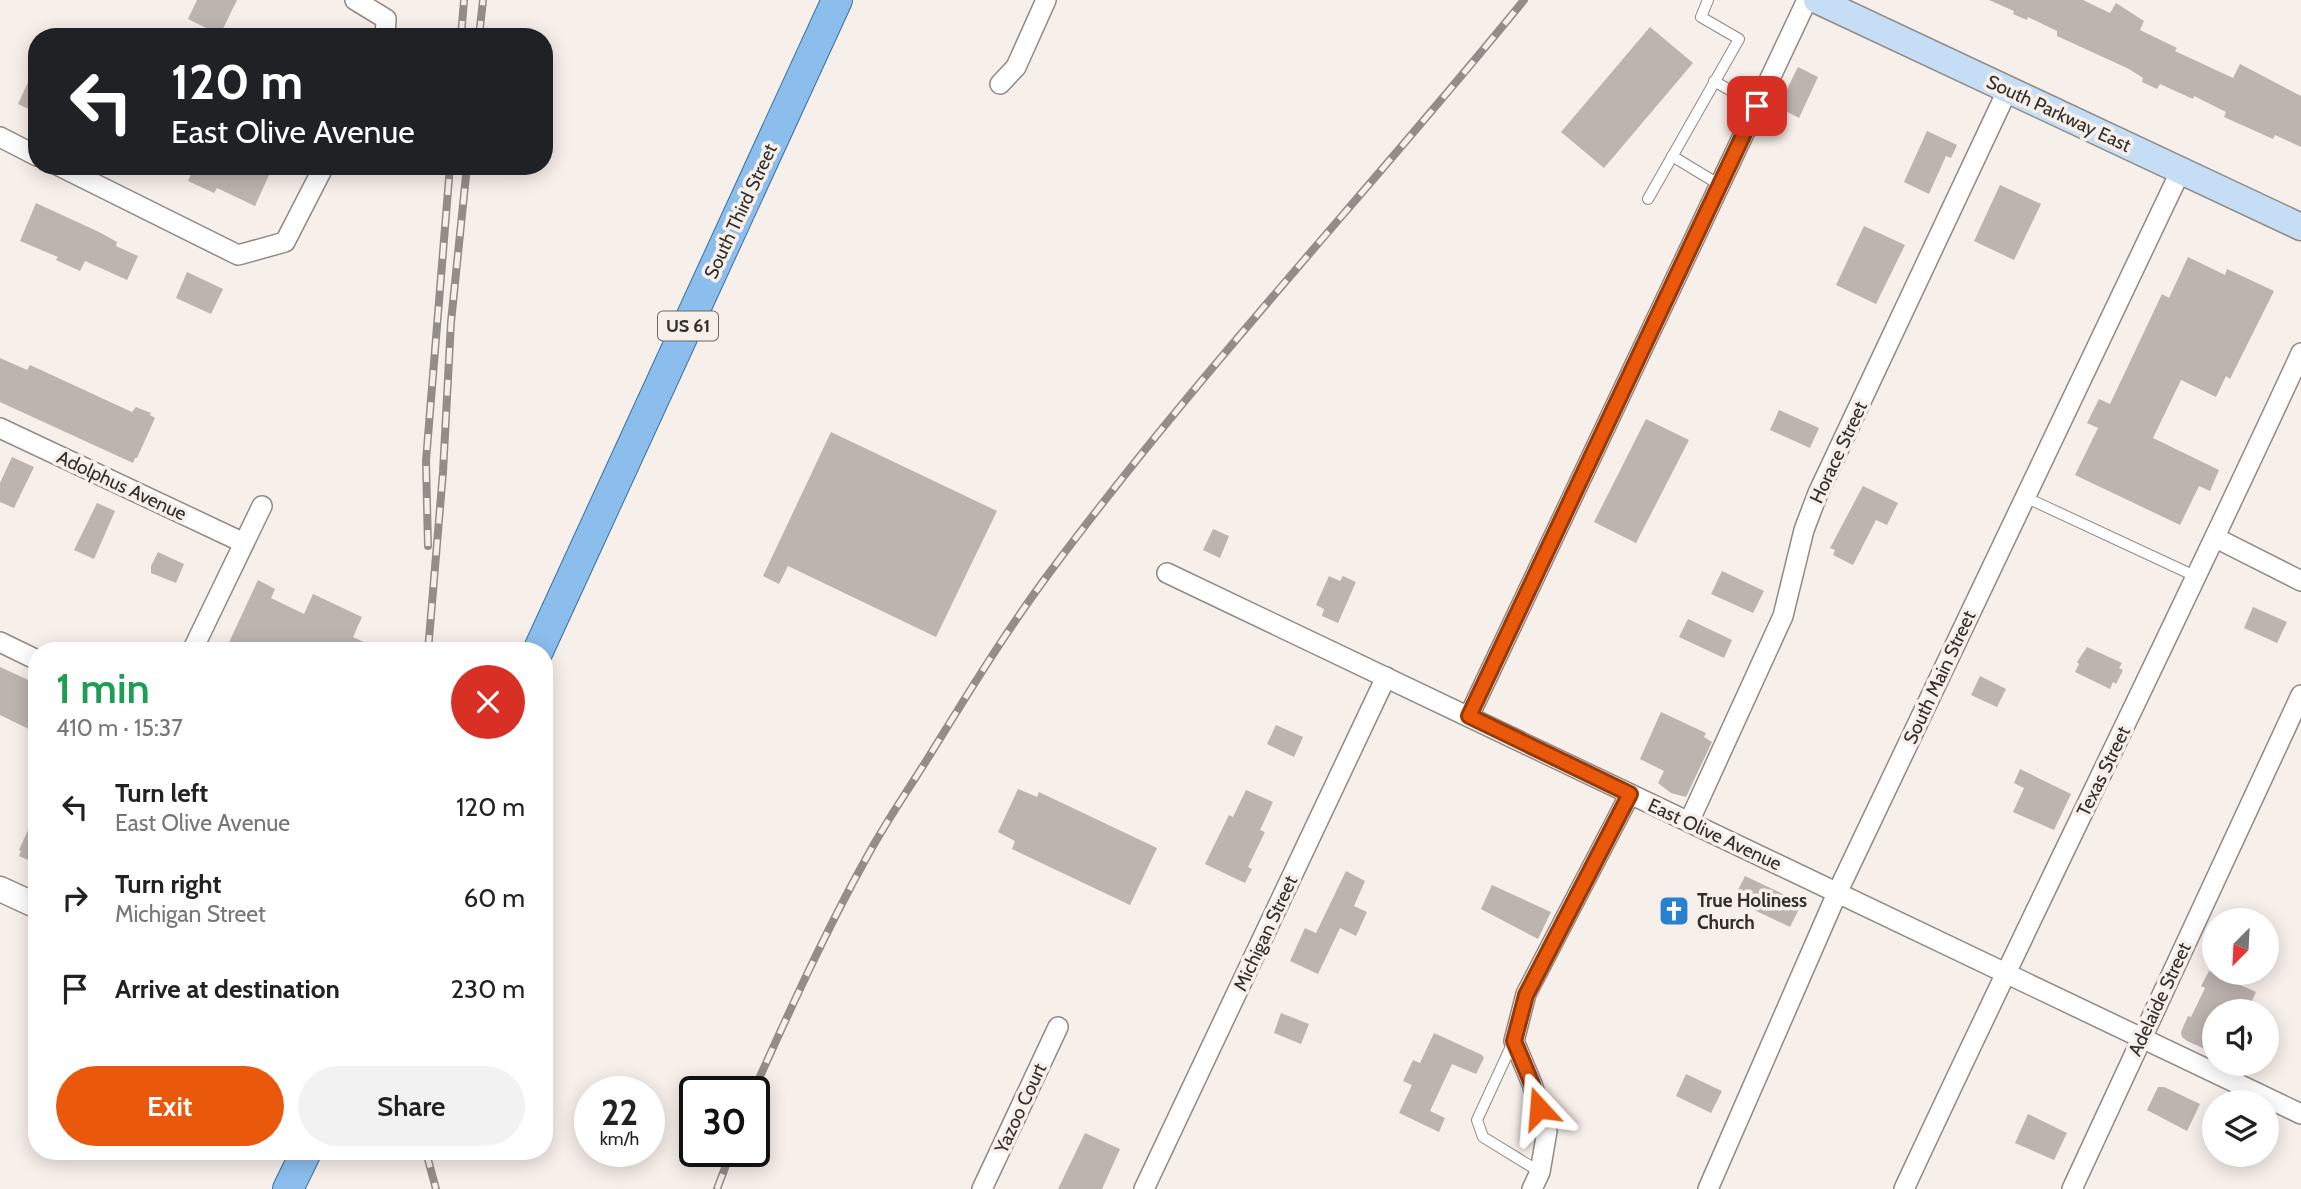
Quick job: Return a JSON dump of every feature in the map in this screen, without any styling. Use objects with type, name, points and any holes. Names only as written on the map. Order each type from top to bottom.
[{"type":"main road","name":"South Third Street","points":[[542,642],[837,0]]},
{"type":"main road","name":"South Parkway East","points":[[1817,0],[2301,228]]},
{"type":"main road","points":[[288,1189],[302,1160]]},
{"type":"street","points":[[355,0],[385,28]]},
{"type":"street","points":[[1000,84],[1016,67],[1046,0]]},
{"type":"street","points":[[1469,716],[1807,0]]},
{"type":"street","name":"Horace Street","points":[[1689,822],[1783,615],[1804,530],[1818,493],[2008,89]]},
{"type":"street","points":[[0,137],[28,151]]},
{"type":"street","name":"South Main Street","points":[[1707,1189],[1838,891],[2181,170]]},
{"type":"street","points":[[77,175],[238,255],[285,242],[319,175]]},
{"type":"street","name":"Texas Street","points":[[1904,1189],[2005,972],[2216,538],[2301,353]]},
{"type":"street","name":"Adolphus Avenue","points":[[0,428],[244,543]]},
{"type":"street","points":[[196,642],[262,506]]},
{"type":"street","points":[[2216,538],[2301,581]]},
{"type":"street","name":"East Olive Avenue","points":[[1167,573],[2301,1114]]},
{"type":"street","points":[[0,642],[28,656]]},
{"type":"street","name":"Michigan Street","points":[[1144,1189],[1386,677]]},
{"type":"street","name":"Adelaide Street","points":[[2072,1189],[2301,695]]},
{"type":"street","points":[[1536,1180],[1546,1131],[1532,1084],[1514,1041],[1526,995],[1630,794]]},
{"type":"street","points":[[0,889],[28,902]]},
{"type":"street","name":"Yazoo Court","points":[[982,1189],[1058,1027]]},
{"type":"lane","points":[[1648,199],[1739,39],[1701,17],[1708,0]]},
{"type":"lane","points":[[1714,81],[1757,106]]},
{"type":"lane","points":[[1672,156],[1720,185]]},
{"type":"lane","points":[[2024,497],[2197,577]]},
{"type":"lane","points":[[1514,1041],[1477,1120],[1483,1137],[1536,1180]]},
{"type":"building","points":[[197,0],[237,0],[223,28],[206,28],[188,19]]},
{"type":"building","points":[[1989,0],[2083,0],[2110,13],[2116,3],[2144,21],[2140,30],[2177,48],[2175,51],[2233,78],[2240,64],[2301,96],[2301,147],[2275,135],[2273,139],[2224,117],[2226,112],[2194,96],[2193,99],[2160,84],[2157,89],[2142,82],[2143,78],[2129,69],[2057,36],[2057,31],[2028,17],[2027,20],[2013,14],[2014,11]]},
{"type":"building","points":[[1650,27],[1693,63],[1604,168],[1561,132]]},
{"type":"building","points":[[1798,67],[1818,77],[1799,118],[1778,107]]},
{"type":"building","points":[[28,82],[28,109],[18,104]]},
{"type":"building","points":[[1927,131],[1957,145],[1951,158],[1946,156],[1929,194],[1904,182]]},
{"type":"building","points":[[191,175],[269,175],[255,206],[217,188],[214,193],[188,181]]},
{"type":"building","points":[[2000,185],[2041,204],[2014,260],[1974,241]]},
{"type":"building","points":[[36,203],[99,232],[117,242],[116,246],[138,256],[127,280],[85,261],[80,271],[56,260],[58,257],[20,241]]},
{"type":"building","points":[[1864,226],[1905,245],[1876,304],[1836,285]]},
{"type":"building","points":[[2188,257],[2225,275],[2227,269],[2274,291],[2230,379],[2226,376],[2216,397],[2181,380],[2153,438],[2219,470],[2210,491],[2199,486],[2180,525],[2075,475],[2098,428],[2087,423],[2099,399],[2110,404],[2162,294],[2169,298]]},
{"type":"building","points":[[187,272],[223,289],[211,314],[176,298]]},
{"type":"building","points":[[0,358],[27,370],[30,365],[132,412],[136,407],[151,413],[155,418],[137,458],[133,463],[0,402]]},
{"type":"building","points":[[1779,410],[1819,428],[1810,448],[1770,430]]},
{"type":"building","points":[[1646,419],[1689,440],[1636,543],[1594,522]]},
{"type":"building","points":[[831,432],[997,511],[936,637],[788,566],[779,584],[763,576]]},
{"type":"building","points":[[12,457],[34,467],[14,508],[0,502],[0,483]]},
{"type":"building","points":[[1863,486],[1898,503],[1887,525],[1876,520],[1853,565],[1833,555],[1835,550],[1830,548]]},
{"type":"building","points":[[97,503],[115,511],[94,559],[74,550]]},
{"type":"building","points":[[1213,529],[1229,536],[1220,558],[1203,550]]},
{"type":"building","points":[[158,552],[184,564],[176,583],[151,573],[151,566]]},
{"type":"building","points":[[1722,571],[1764,591],[1753,613],[1711,594]]},
{"type":"building","points":[[1329,576],[1340,581],[1343,576],[1356,582],[1338,623],[1322,616],[1324,609],[1316,605]]},
{"type":"building","points":[[258,580],[275,589],[271,598],[304,614],[313,594],[362,617],[353,637],[364,642],[229,642]]},
{"type":"building","points":[[2253,607],[2287,622],[2277,643],[2244,628]]},
{"type":"building","points":[[1688,619],[1732,640],[1724,658],[1679,637]]},
{"type":"building","points":[[2087,647],[2122,663],[2119,668],[2123,670],[2116,684],[2113,682],[2110,689],[2075,672],[2079,664],[2077,662]]},
{"type":"building","points":[[0,667],[28,680],[28,729],[0,715]]},
{"type":"building","points":[[1980,676],[2006,689],[1997,707],[1971,695]]},
{"type":"building","points":[[1661,712],[1706,733],[1704,737],[1712,742],[1686,797],[1671,793],[1658,783],[1664,771],[1640,759]]},
{"type":"building","points":[[1276,725],[1303,737],[1294,757],[1267,744]]},
{"type":"building","points":[[2020,769],[2071,794],[2054,830],[2013,812],[2024,788],[2014,783]]},
{"type":"building","points":[[1018,789],[1037,797],[1039,792],[1157,848],[1130,905],[1012,849],[1015,841],[998,832]]},
{"type":"building","points":[[1246,790],[1273,802],[1260,830],[1265,832],[1248,867],[1252,869],[1245,883],[1205,864],[1229,815],[1233,817]]},
{"type":"building","points":[[28,830],[28,860],[19,856]]},
{"type":"building","points":[[1346,871],[1365,881],[1354,906],[1367,912],[1356,936],[1340,928],[1318,974],[1290,961],[1305,928],[1316,933]]},
{"type":"building","points":[[1745,876],[1802,903],[1790,927],[1733,900]]},
{"type":"building","points":[[1492,885],[1551,912],[1538,939],[1481,909]]},
{"type":"building","points":[[2240,985],[2256,992],[2253,999],[2202,999],[2202,1048],[2187,1041],[2181,1032],[2205,988],[2201,986]]},
{"type":"building","points":[[1281,1013],[1309,1024],[1301,1044],[1274,1033]]},
{"type":"building","points":[[1434,1033],[1484,1058],[1476,1074],[1452,1064],[1430,1111],[1445,1118],[1439,1132],[1399,1113],[1412,1085],[1403,1081],[1413,1060],[1420,1063]]},
{"type":"building","points":[[1686,1074],[1722,1091],[1711,1113],[1676,1096]]},
{"type":"building","points":[[2158,1087],[2164,1087],[2200,1104],[2187,1131],[2147,1110]]},
{"type":"building","points":[[2028,1114],[2067,1133],[2054,1160],[2015,1143]]},
{"type":"building","points":[[1085,1133],[1120,1149],[1102,1189],[1058,1189]]},
{"type":"railway","points":[[462,28],[464,0]]},
{"type":"railway","points":[[480,28],[483,0]]},
{"type":"railway","points":[[760,1076],[822,943],[875,843],[1034,594],[1106,498],[1224,354],[1524,0]]},
{"type":"railway","points":[[428,546],[426,461],[449,175]]},
{"type":"railway","points":[[429,642],[443,472],[451,322],[466,175]]},
{"type":"railway","points":[[428,1160],[436,1189]]},
{"type":"railway","points":[[717,1189],[725,1167]]},
{"type":"place","name":"True Holiness Church","points":[[1674,911]]},
{"type":"route","points":[[1539,1108],[1514,1041],[1526,995],[1630,794],[1469,716],[1757,106]]}]
